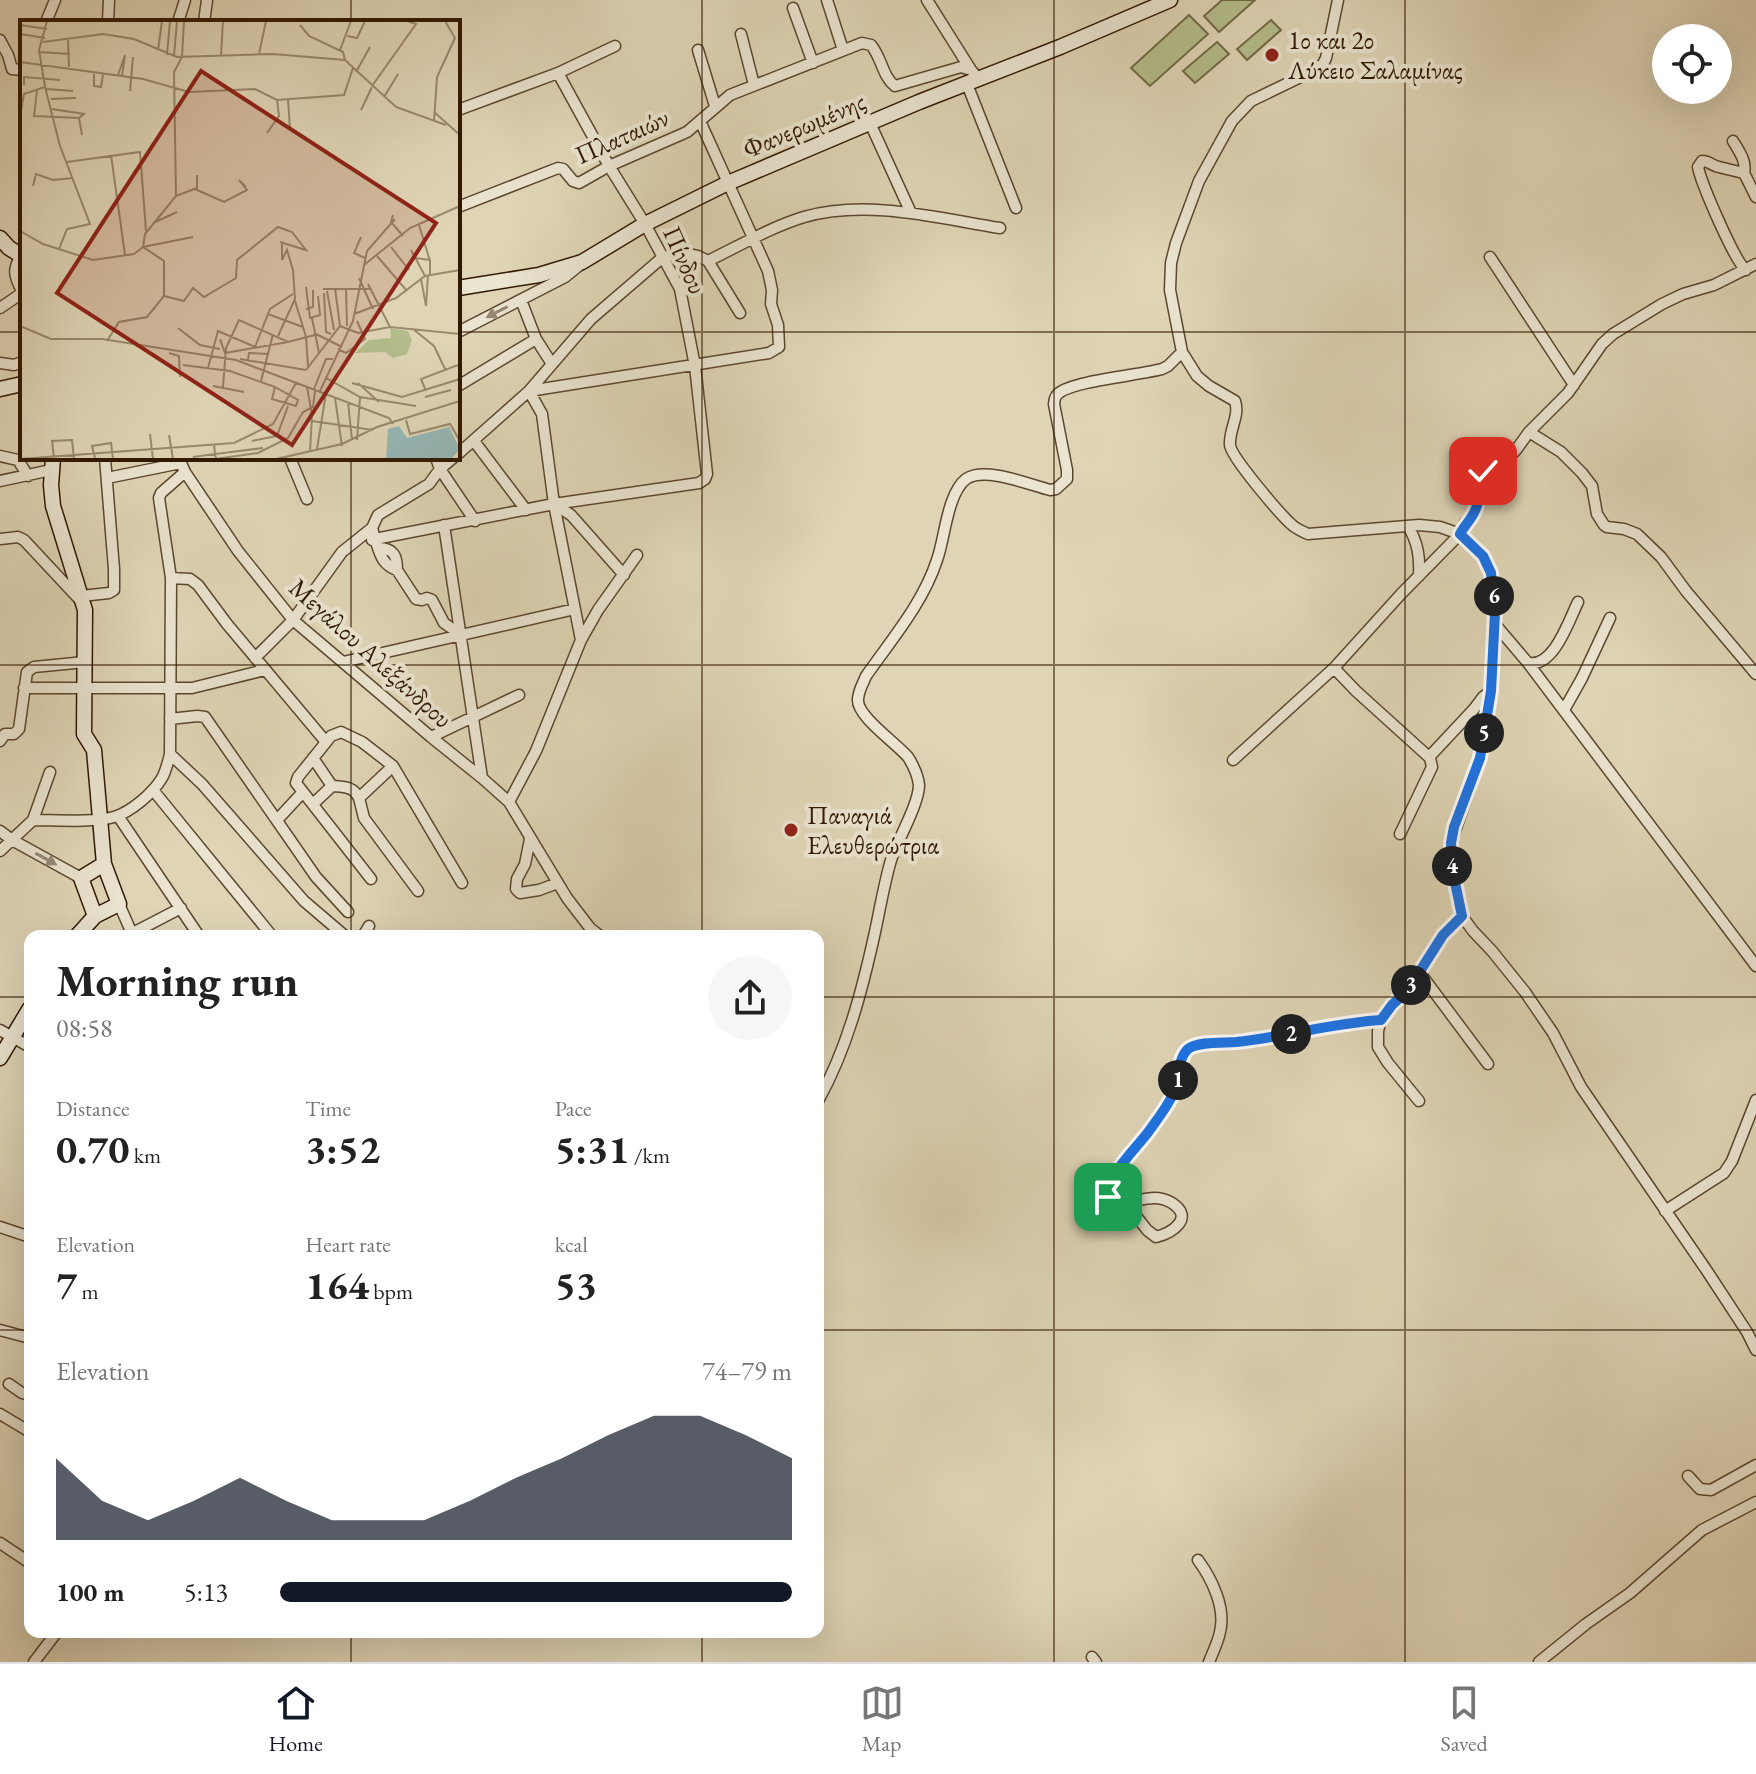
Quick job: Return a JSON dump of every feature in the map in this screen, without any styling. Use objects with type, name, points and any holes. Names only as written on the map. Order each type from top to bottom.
[{"type":"main road","name":"Φανερωμένης","points":[[460,288],[539,275],[582,262],[645,224],[728,183],[973,77],[1060,47],[1170,0]]},
{"type":"main road","points":[[0,238],[20,254]]},
{"type":"main road","points":[[0,389],[20,384]]},
{"type":"main road","points":[[52,464],[53,506],[85,610],[84,734],[94,750],[104,864],[119,904],[95,916],[82,930]]},
{"type":"main road","points":[[95,916],[81,878],[104,864]]},
{"type":"main road","points":[[0,1058],[6,1034],[24,1014]]},
{"type":"street","points":[[47,20],[55,0]]},
{"type":"street","points":[[108,20],[109,0]]},
{"type":"street","points":[[179,20],[185,0]]},
{"type":"street","points":[[204,20],[207,0]]},
{"type":"street","points":[[827,0],[843,50],[862,43],[871,45],[888,81],[895,86],[961,67],[973,77]]},
{"type":"street","points":[[927,0],[973,77],[1016,208]]},
{"type":"street","points":[[1338,0],[1323,64],[1246,104],[1232,121],[1199,181],[1171,263],[1170,290],[1182,352],[1197,376],[1235,401],[1237,412],[1231,436],[1232,452],[1292,525],[1308,534],[1408,526],[1440,527],[1460,534],[1483,556],[1491,573],[1494,593],[1491,691],[1480,758],[1451,843],[1452,868],[1462,916],[1509,972],[1553,1033],[1581,1087],[1707,1271],[1756,1350]]},
{"type":"street","points":[[793,8],[813,63]]},
{"type":"street","points":[[741,34],[754,85]]},
{"type":"street","points":[[0,40],[12,69],[20,70]]},
{"type":"street","points":[[460,109],[558,73],[615,46]]},
{"type":"street","points":[[698,50],[715,106]]},
{"type":"street","name":"Πλαταιών","points":[[460,206],[558,168],[579,183],[609,166],[687,132],[730,95],[843,50]]},
{"type":"street","name":"Πίνδου","points":[[554,504],[699,483],[707,474],[695,366],[680,289],[558,73]]},
{"type":"street","points":[[529,391],[769,353],[779,347],[768,271],[700,121]]},
{"type":"street","points":[[870,123],[911,213]]},
{"type":"street","points":[[1733,141],[1743,159],[1744,173],[1756,197]]},
{"type":"street","points":[[1744,173],[1716,167],[1709,161],[1702,161],[1698,167],[1734,254],[1742,267],[1751,267]]},
{"type":"street","points":[[708,261],[796,220],[822,213],[853,210],[911,213],[1000,228]]},
{"type":"street","points":[[460,452],[529,391],[591,319],[663,257],[685,253],[708,261],[740,313]]},
{"type":"street","points":[[1490,257],[1574,385]]},
{"type":"street","points":[[20,258],[15,264],[15,273],[20,287]]},
{"type":"street","points":[[460,331],[565,277],[582,262]]},
{"type":"street","points":[[1233,760],[1334,668],[1460,534],[1475,512],[1483,471],[1511,455],[1574,385],[1602,344],[1622,328],[1677,296],[1714,285],[1751,267]]},
{"type":"street","points":[[0,308],[20,293]]},
{"type":"street","points":[[521,300],[536,339],[552,364]]},
{"type":"street","points":[[460,385],[536,339]]},
{"type":"street","points":[[824,1091],[833,1075],[851,1024],[891,858],[919,786],[908,757],[871,723],[857,703],[866,676],[921,596],[936,564],[952,501],[966,480],[977,475],[993,475],[1056,489],[1067,479],[1054,404],[1058,393],[1067,388],[1162,369],[1182,352]]},
{"type":"street","points":[[0,363],[18,364]]},
{"type":"street","points":[[529,391],[542,414],[554,504],[581,640]]},
{"type":"street","points":[[1529,432],[1561,452],[1590,481],[1597,514],[1604,525],[1637,534],[1661,557],[1756,674]]},
{"type":"street","points":[[474,441],[526,510]]},
{"type":"street","points":[[0,456],[18,460],[28,476]]},
{"type":"street","points":[[0,539],[18,537],[24,540],[82,599],[114,590],[105,460]]},
{"type":"street","points":[[291,460],[307,499]]},
{"type":"street","points":[[438,463],[475,521]]},
{"type":"street","points":[[438,463],[429,484],[378,515],[375,538],[383,561],[397,570],[416,599],[432,600],[444,623],[460,634]]},
{"type":"street","points":[[0,481],[28,476],[52,464]]},
{"type":"street","points":[[107,478],[182,464]]},
{"type":"street","points":[[33,820],[118,816],[136,805],[162,779],[170,754],[171,578],[159,498],[182,464]]},
{"type":"street","name":"Μεγάλου Αλεξάνδρου","points":[[182,464],[238,551],[293,620],[509,802],[558,883],[592,930]]},
{"type":"street","points":[[255,658],[293,620],[342,552],[351,544],[375,538],[554,504],[571,515],[624,575]]},
{"type":"street","points":[[444,525],[482,778]]},
{"type":"street","points":[[1408,526],[1418,546],[1419,576]]},
{"type":"street","points":[[509,802],[536,751],[581,640],[637,555]]},
{"type":"street","points":[[171,578],[190,579],[198,585],[326,742]]},
{"type":"street","points":[[1528,663],[1534,665],[1541,662],[1557,646],[1578,602]]},
{"type":"street","points":[[343,662],[575,609]]},
{"type":"street","points":[[1564,710],[1610,618]]},
{"type":"street","points":[[1494,623],[1564,710],[1756,966]]},
{"type":"street","points":[[0,741],[5,734],[14,734],[19,729],[27,672],[34,667],[85,662]]},
{"type":"street","points":[[1334,668],[1430,758],[1432,767],[1400,834]]},
{"type":"street","points":[[24,688],[192,688],[265,670]]},
{"type":"street","points":[[1430,758],[1491,691]]},
{"type":"street","points":[[431,737],[519,695]]},
{"type":"street","points":[[170,719],[205,717],[316,877],[348,912]]},
{"type":"street","points":[[371,879],[296,783],[335,733],[345,732],[393,766],[462,883]]},
{"type":"street","points":[[170,754],[202,784],[304,901],[338,930]]},
{"type":"street","points":[[313,758],[332,786],[352,789],[359,798],[364,818],[418,891]]},
{"type":"street","points":[[359,798],[393,766]]},
{"type":"street","points":[[0,851],[33,820],[50,772]]},
{"type":"street","points":[[313,804],[332,786]]},
{"type":"street","points":[[153,790],[267,930]]},
{"type":"street","points":[[277,820],[303,792]]},
{"type":"street","points":[[118,816],[195,930]]},
{"type":"street","points":[[0,831],[81,878]]},
{"type":"street","points":[[530,839],[516,889],[520,893],[558,883]]},
{"type":"street","points":[[119,904],[130,930]]},
{"type":"street","points":[[141,930],[181,908]]},
{"type":"street","points":[[1419,1101],[1378,1047],[1378,1031],[1381,1020],[1408,990],[1443,935],[1462,916]]},
{"type":"street","points":[[1420,973],[1488,1064]]},
{"type":"street","points":[[1125,1202],[1156,1237],[1179,1224],[1182,1213],[1164,1199],[1151,1197],[1113,1203],[1107,1191],[1121,1166],[1171,1098],[1183,1056],[1193,1046],[1381,1020]]},
{"type":"street","points":[[6,1034],[24,1044]]},
{"type":"street","points":[[1665,1211],[1724,1173],[1732,1161],[1756,1100]]},
{"type":"street","points":[[0,1227],[24,1235]]},
{"type":"street","points":[[0,1330],[24,1336]]},
{"type":"street","points":[[9,1384],[24,1394]]},
{"type":"street","points":[[0,1414],[24,1428]]},
{"type":"street","points":[[1688,1476],[1695,1486],[1711,1490],[1756,1465]]},
{"type":"street","points":[[1539,1662],[1630,1593],[1702,1530],[1756,1502]]},
{"type":"street","points":[[0,1543],[24,1559]]},
{"type":"street","points":[[1198,1560],[1213,1588],[1221,1614],[1220,1633],[1209,1662]]},
{"type":"street","points":[[34,1662],[52,1638]]},
{"type":"green space","points":[[1222,0],[1255,0],[1219,32],[1204,16]]},
{"type":"green space","points":[[1189,15],[1208,34],[1150,86],[1131,68]]},
{"type":"green space","points":[[1271,20],[1281,30],[1247,60],[1237,49]]},
{"type":"green space","points":[[1217,42],[1229,54],[1195,83],[1183,71]]},
{"type":"place","name":"1ο και 2ο Λύκειο Σαλαμίνας","points":[[1272,55]]},
{"type":"place","name":"Παναγιά Ελευθερώτρια","points":[[791,830]]},
{"type":"route","points":[[1108,1197],[1107,1191],[1121,1166],[1147,1134],[1176,1089],[1186,1051],[1203,1044],[1245,1041],[1357,1021],[1381,1020],[1408,990],[1443,935],[1462,916],[1452,868],[1451,843],[1480,758],[1491,691],[1495,613],[1491,573],[1483,556],[1460,534],[1475,512],[1483,471]]}]
